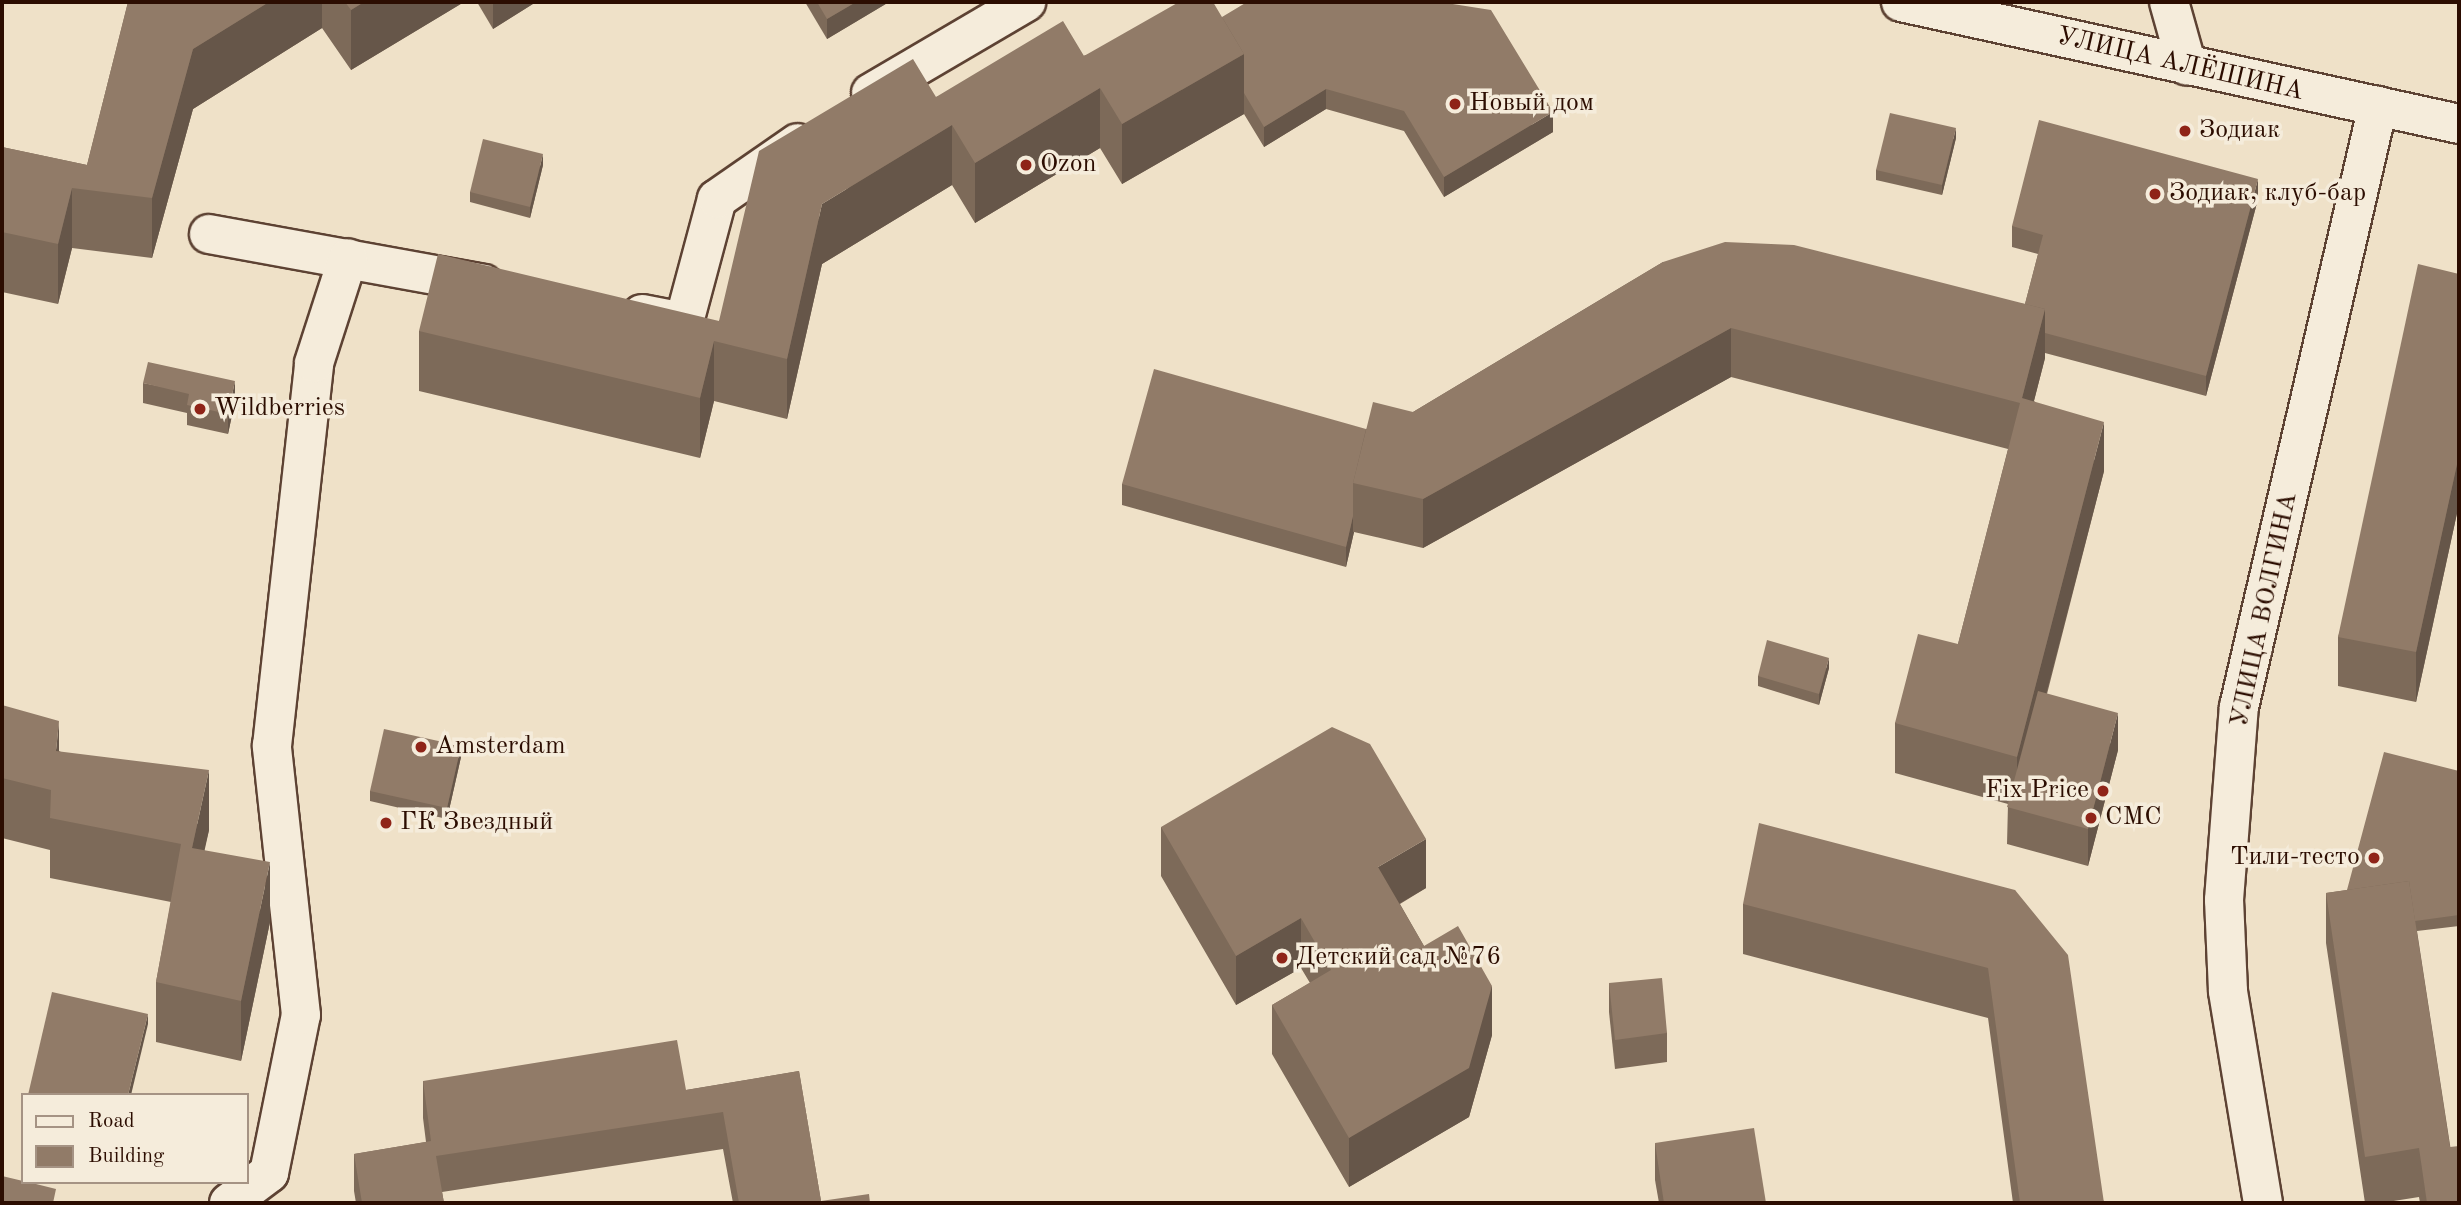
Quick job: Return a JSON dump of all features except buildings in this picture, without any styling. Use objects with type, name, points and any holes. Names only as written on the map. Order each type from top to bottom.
[{"type":"street","points":[[603,307],[684,322],[717,199],[829,121],[1026,2]]},
{"type":"street","name":"УЛИЦА АЛЁШИНА","points":[[1901,2],[2459,124]]},
{"type":"street","points":[[2169,2],[2188,66]]},
{"type":"street","name":"УЛИЦА ВОЛГИНА","points":[[2263,1203],[2228,991],[2224,900],[2239,708],[2378,106]]},
{"type":"street","points":[[209,234],[522,292]]},
{"type":"street","points":[[229,1203],[269,1173],[301,1015],[272,746],[314,363],[348,258]]},
{"type":"place","name":"Новый дом","points":[[1455,104]]},
{"type":"place","name":"Зодиак","points":[[2185,131]]},
{"type":"place","name":"Ozon","points":[[1026,165]]},
{"type":"place","name":"Зодиак, клуб-бар","points":[[2155,194]]},
{"type":"place","name":"Wildberries","points":[[200,409]]},
{"type":"place","name":"Amsterdam","points":[[421,747]]},
{"type":"place","name":"Fix Price","points":[[2103,791]]},
{"type":"place","name":"СМС","points":[[2091,818]]},
{"type":"place","name":"ГК Звездный","points":[[386,823]]},
{"type":"place","name":"Тили-тесто","points":[[2374,858]]},
{"type":"place","name":"Детский сад №76","points":[[1282,958]]}]
